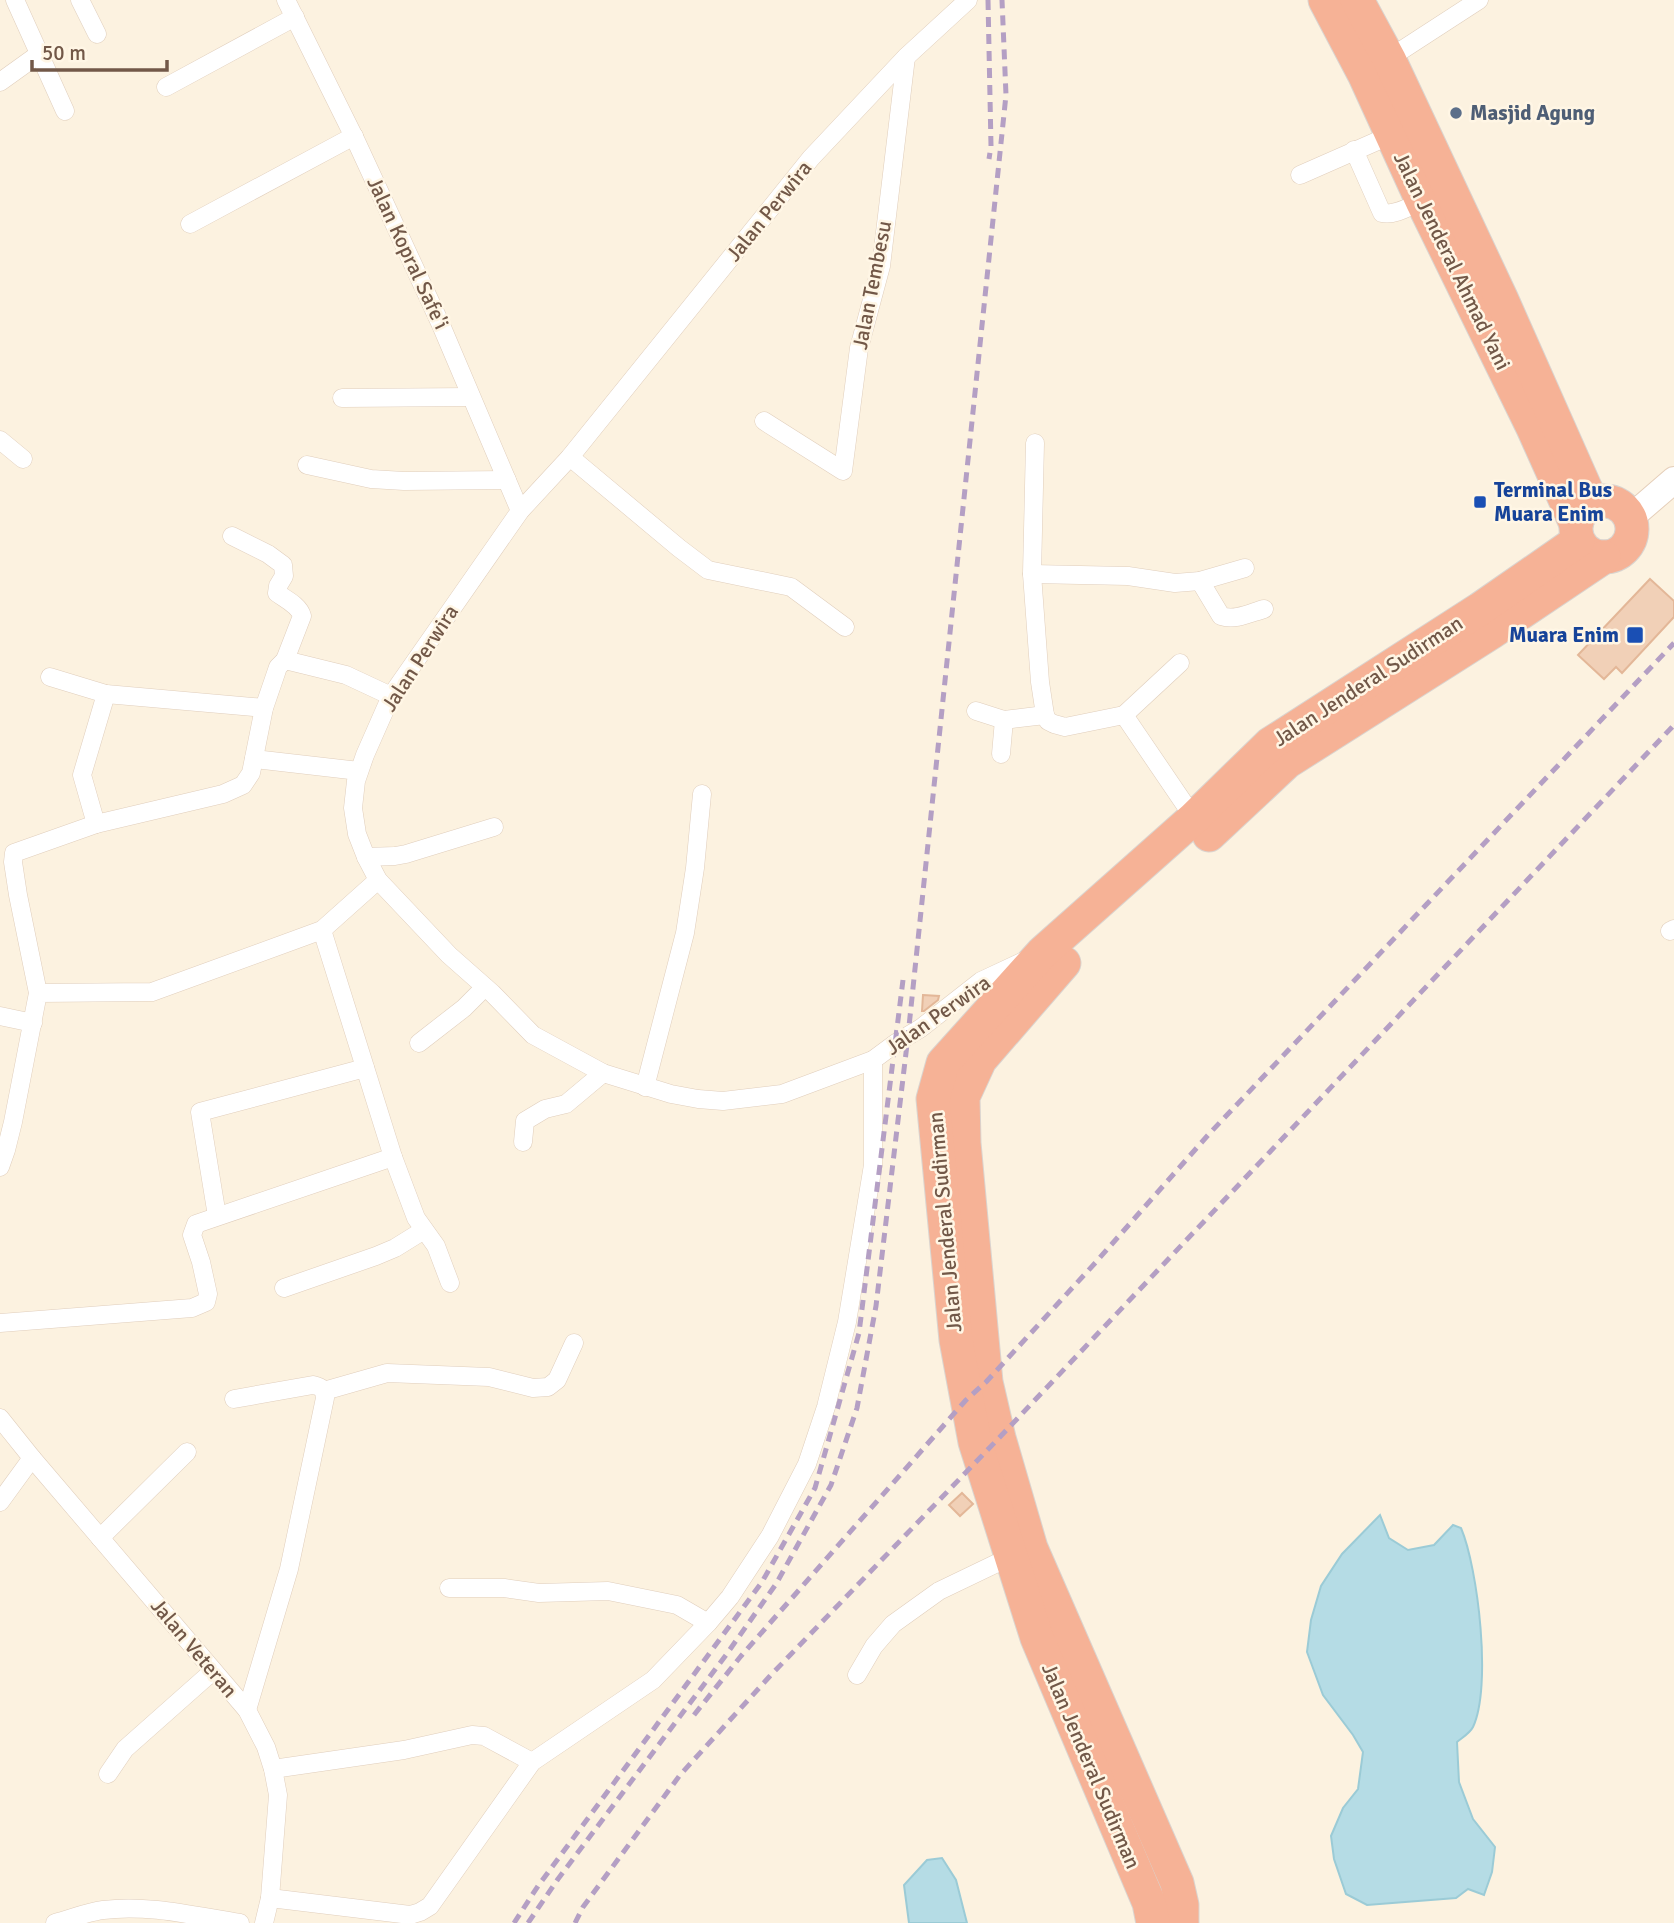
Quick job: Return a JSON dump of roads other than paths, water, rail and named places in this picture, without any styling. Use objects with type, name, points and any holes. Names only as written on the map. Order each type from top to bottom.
[{"type":"highway","name":"Jalan Jenderal Ahmad Yani","points":[[1325,0],[1377,67],[1502,300],[1588,531]]},
{"type":"highway","name":"Jalan Jenderal Ahmad Yani","points":[[1357,0],[1377,67],[1391,135],[1533,428],[1588,531]]},
{"type":"highway","points":[[1607,501],[1620,506],[1630,518],[1631,536],[1621,551],[1613,555],[1588,531],[1607,501]]},
{"type":"highway","name":"Jalan Jenderal Sudirman","points":[[1182,1923],[1182,1905],[1177,1883],[1021,1552],[975,1442],[956,1340],[933,1099],[943,1063],[1270,744],[1480,609],[1588,531]]},
{"type":"highway","name":"Jalan Jenderal Sudirman","points":[[1050,961],[1207,837],[1287,762],[1492,632],[1588,531]]},
{"type":"highway","name":"Jalan Jenderal Sudirman","points":[[1021,1552],[1037,1638],[1149,1903],[1153,1923]]},
{"type":"main road","points":[[1630,518],[1674,480]]},
{"type":"street","points":[[15,0],[65,111]]},
{"type":"street","points":[[80,0],[97,34]]},
{"type":"street","name":"Jalan Kopral Safe'i","points":[[286,0],[354,136],[441,325],[520,511]]},
{"type":"street","name":"Jalan Perwira","points":[[968,0],[906,57],[811,158],[570,457],[520,511],[391,696],[359,771],[353,808],[357,834],[378,880],[449,955],[533,1035],[603,1073],[698,1100],[723,1101],[782,1094],[873,1060],[922,1028],[981,981],[1050,961]]},
{"type":"street","points":[[1377,67],[1479,0]]},
{"type":"street","points":[[166,87],[295,17]]},
{"type":"street","points":[[0,82],[39,54]]},
{"type":"street","name":"Jalan Tembesu","points":[[764,421],[843,471],[859,348],[881,266],[906,57]]},
{"type":"street","points":[[1300,175],[1391,135]]},
{"type":"street","points":[[190,224],[354,136]]},
{"type":"street","points":[[1354,150],[1382,213],[1387,215],[1422,201]]},
{"type":"street","points":[[342,398],[471,397]]},
{"type":"street","points":[[0,440],[23,458]]},
{"type":"street","points":[[1035,443],[1032,573],[1040,682],[1048,720],[1065,727],[1124,715],[1180,663]]},
{"type":"street","points":[[570,457],[708,570],[791,587],[845,626]]},
{"type":"street","points":[[307,465],[371,479],[507,480]]},
{"type":"street","points":[[0,1167],[11,1131],[38,993],[18,895],[13,855],[96,824],[230,792],[247,780],[264,708],[278,667],[285,660],[302,616],[301,611],[277,593],[284,576],[283,565],[268,554],[232,536]]},
{"type":"street","points":[[1032,573],[1128,576],[1175,583],[1200,581],[1245,569]]},
{"type":"street","points":[[1200,581],[1221,616],[1226,619],[1264,609]]},
{"type":"street","points":[[285,660],[346,675],[391,696]]},
{"type":"street","points":[[50,677],[106,694],[264,708]]},
{"type":"street","points":[[96,824],[82,775],[106,694]]},
{"type":"street","points":[[976,711],[1004,720],[1045,715]]},
{"type":"street","points":[[1124,715],[1195,818]]},
{"type":"street","points":[[1001,754],[1004,720]]},
{"type":"street","points":[[254,759],[359,771]]},
{"type":"street","points":[[645,1087],[684,933],[695,868],[702,794]]},
{"type":"street","points":[[366,857],[406,854],[495,827]]},
{"type":"street","points":[[38,993],[152,992],[322,930],[378,880]]},
{"type":"street","points":[[322,930],[393,1157],[416,1219],[436,1246],[450,1283]]},
{"type":"street","points":[[419,1043],[464,1008],[485,987]]},
{"type":"street","points":[[0,1016],[33,1023]]},
{"type":"street","points":[[270,1898],[410,1914],[430,1906],[532,1762],[653,1680],[730,1597],[770,1536],[807,1464],[826,1408],[847,1322],[873,1165],[873,1060]]},
{"type":"street","points":[[217,1216],[200,1112],[365,1068]]},
{"type":"street","points":[[523,1142],[524,1121],[545,1109],[566,1104],[603,1073]]},
{"type":"street","points":[[0,1323],[192,1308],[205,1304],[208,1294],[192,1235],[196,1224],[393,1157]]},
{"type":"street","points":[[284,1288],[376,1256],[424,1230]]},
{"type":"street","points":[[324,1391],[387,1373],[488,1377],[533,1388],[548,1387],[557,1380],[574,1343]]},
{"type":"street","points":[[234,1399],[313,1385],[324,1391],[323,1409],[289,1569],[247,1710]]},
{"type":"street","name":"Jalan Veteran","points":[[0,1418],[247,1710],[266,1747],[278,1795],[270,1898],[264,1923]]},
{"type":"street","points":[[100,1538],[187,1452]]},
{"type":"street","points":[[0,1502],[33,1458]]},
{"type":"street","points":[[857,1675],[874,1646],[893,1624],[939,1591],[1021,1552]]},
{"type":"street","points":[[449,1588],[504,1588],[539,1593],[608,1591],[677,1605],[708,1623]]},
{"type":"street","points":[[108,1774],[125,1749],[213,1671]]},
{"type":"street","points":[[273,1769],[404,1751],[472,1735],[484,1736],[532,1762]]},
{"type":"street","points":[[55,1923],[102,1910],[131,1909],[240,1923]]},
{"type":"water","points":[[1380,1515],[1389,1538],[1408,1550],[1434,1545],[1453,1525],[1461,1528],[1467,1546],[1477,1598],[1482,1685],[1473,1727],[1457,1742],[1459,1782],[1473,1819],[1495,1847],[1492,1872],[1484,1895],[1468,1889],[1456,1898],[1367,1905],[1346,1894],[1334,1859],[1331,1836],[1343,1808],[1358,1789],[1363,1752],[1323,1695],[1307,1652],[1311,1620],[1321,1586],[1342,1554]]},
{"type":"water","points":[[942,1858],[956,1880],[967,1923],[909,1923],[904,1885],[927,1860]]},
{"type":"railway","points":[[988,0],[989,159]]},
{"type":"railway","points":[[528,1923],[776,1584],[831,1485],[857,1408],[876,1306],[908,1036],[1006,95],[1002,0]]},
{"type":"railway","points":[[694,1715],[741,1656],[966,1400],[986,1382],[1096,1262],[1209,1134],[1674,643]]},
{"type":"railway","points":[[575,1923],[583,1907],[680,1775],[770,1676],[1674,725]]},
{"type":"railway","points":[[514,1923],[538,1886],[762,1582],[815,1488],[859,1333],[903,980]]},
{"type":"place","name":"Masjid Agung","points":[[1456,113]]},
{"type":"place","name":"Terminal Bus Muara Enim","points":[[1480,502]]},
{"type":"place","name":"Muara Enim","points":[[1635,635]]}]
